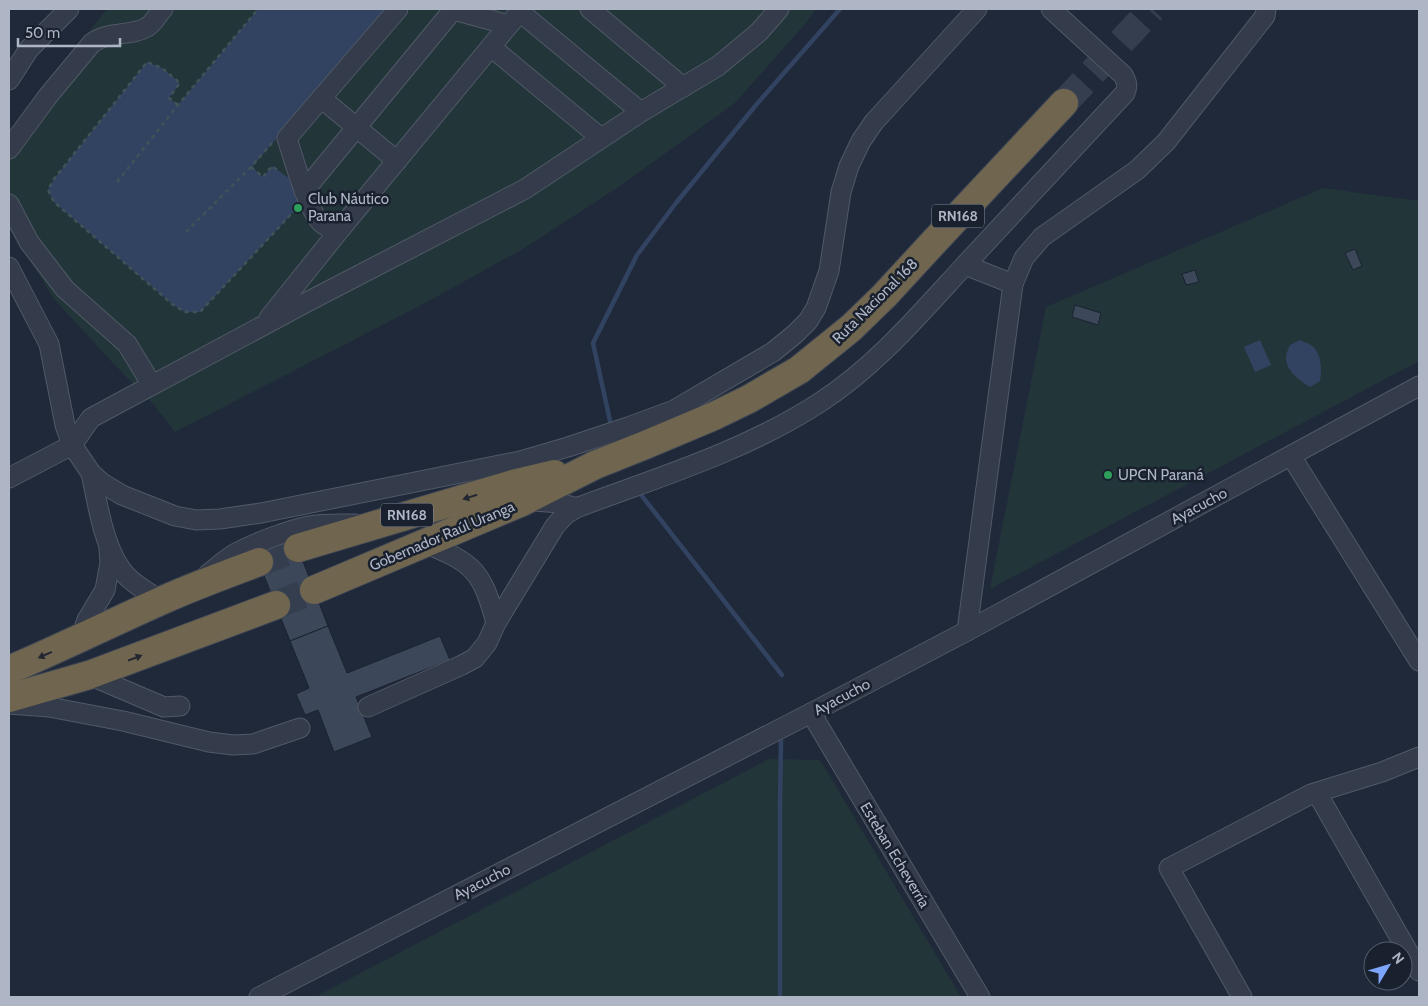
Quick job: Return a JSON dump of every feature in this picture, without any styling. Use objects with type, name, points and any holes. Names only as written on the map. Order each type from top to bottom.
[{"type":"highway","name":"Ruta Nacional 168","points":[[645,445],[749,399],[799,370],[820,355],[884,296],[1064,103]]},
{"type":"highway","name":"Gobernador Raúl Uranga","points":[[314,590],[522,502],[595,465],[645,445]]},
{"type":"highway","name":"Gobernador Raúl Uranga","points":[[298,548],[516,483],[595,465]]},
{"type":"highway","points":[[9,670],[186,590],[259,562]]},
{"type":"highway","points":[[9,698],[89,675],[276,605]]},
{"type":"street","points":[[9,80],[29,49],[69,9]]},
{"type":"street","points":[[9,149],[48,96],[92,43],[100,37],[148,27],[163,9]]},
{"type":"street","points":[[342,227],[322,224],[302,198],[287,138],[398,9]]},
{"type":"street","points":[[302,198],[451,9],[517,15],[641,112]]},
{"type":"street","points":[[590,9],[683,86]]},
{"type":"street","points":[[9,478],[72,445],[91,418],[264,324],[525,189],[641,112],[718,66],[759,32],[779,9]]},
{"type":"street","points":[[368,707],[475,658],[487,643],[496,623],[555,526],[566,515],[576,508],[757,438],[794,418],[821,402],[876,358],[906,329],[1125,93],[1128,87],[1123,75],[1051,9]]},
{"type":"street","points":[[966,631],[1013,284],[1024,258],[1042,237],[1137,170],[1166,142],[1265,16],[1266,9]]},
{"type":"street","points":[[9,266],[49,344],[65,425],[72,445],[91,473],[102,482],[122,495],[152,508],[196,520],[261,514],[520,461],[619,430],[674,410],[773,352],[796,334],[808,321],[816,308],[829,270],[841,192],[849,166],[862,141],[874,122],[974,12]]},
{"type":"street","points":[[264,324],[517,15]]},
{"type":"street","points":[[491,47],[601,138]]},
{"type":"street","points":[[321,98],[397,161]]},
{"type":"street","points":[[9,204],[29,242],[64,290],[127,344],[152,385]]},
{"type":"street","points":[[965,265],[1013,284]]},
{"type":"street","name":"Ayacucho","points":[[259,997],[811,713],[1419,386]]},
{"type":"street","points":[[1291,456],[1419,661]]},
{"type":"street","points":[[80,639],[87,620],[105,590],[110,562],[109,546],[91,473]]},
{"type":"street","points":[[522,502],[541,501],[565,504],[576,508]]},
{"type":"street","points":[[186,590],[234,554],[296,530],[325,524],[380,523]]},
{"type":"street","points":[[424,543],[461,560],[474,570],[490,600],[496,623]]},
{"type":"street","points":[[109,546],[119,567],[137,585],[161,601]]},
{"type":"street","points":[[89,675],[164,707],[180,706]]},
{"type":"street","points":[[9,704],[49,706],[123,721],[209,742],[232,745],[253,744],[300,728]]},
{"type":"street","name":"Esteban Echeverría","points":[[811,713],[980,997]]},
{"type":"street","points":[[1242,997],[1169,868],[1311,794],[1382,772],[1419,757]]},
{"type":"street","points":[[1317,793],[1419,971]]},
{"type":"path","points":[[117,182],[258,9]]},
{"type":"path","points":[[178,105],[169,98],[180,83],[162,68],[147,62],[48,190],[54,202],[172,304],[185,312],[200,312],[302,198]]},
{"type":"path","points":[[251,167],[263,177],[272,166],[286,176]]},
{"type":"green space","name":"Club Náutico Parana","points":[[107,9],[816,9],[735,103],[617,188],[521,250],[427,302],[175,432],[154,405],[55,300],[9,228],[9,133]]},
{"type":"green space","name":"UPCN Paraná","points":[[1323,188],[1419,201],[1419,361],[990,589],[1046,307]]},
{"type":"green space","points":[[769,759],[820,760],[961,997],[315,997]]},
{"type":"water","points":[[258,9],[386,9],[252,167],[263,177],[272,166],[293,181],[301,204],[200,312],[185,312],[172,304],[54,202],[48,190],[54,179],[147,62],[162,68],[180,83],[169,98],[178,105]]},
{"type":"water","points":[[1260,340],[1271,365],[1255,372],[1244,347]]},
{"type":"water","points":[[1300,340],[1315,349],[1320,362],[1320,381],[1310,387],[1294,375],[1286,362],[1286,355],[1290,345]]},
{"type":"building","points":[[1355,249],[1362,266],[1353,270],[1345,253]]},
{"type":"building","points":[[1195,270],[1199,282],[1186,285],[1182,274]]},
{"type":"building","points":[[1075,305],[1101,313],[1098,325],[1072,317]]},
{"type":"building","points":[[294,538],[328,626],[290,641],[255,553]]},
{"type":"building","points":[[328,626],[347,673],[440,636],[450,660],[356,697],[372,737],[334,752],[318,710],[305,715],[296,694],[309,688],[290,641]]},
{"type":"waterway","points":[[610,421],[593,343],[637,255],[676,203],[756,105],[840,9]]},
{"type":"waterway","points":[[642,496],[782,675]]},
{"type":"waterway","points":[[780,997],[781,740]]},
{"type":"tunnel","points":[[1064,103],[1152,9]]},
{"type":"tunnel","points":[[259,562],[298,548]]},
{"type":"tunnel","points":[[276,605],[314,590]]},
{"type":"place","name":"Club Náutico Parana","points":[[298,208]]},
{"type":"place","name":"UPCN Paraná","points":[[1108,475]]}]
